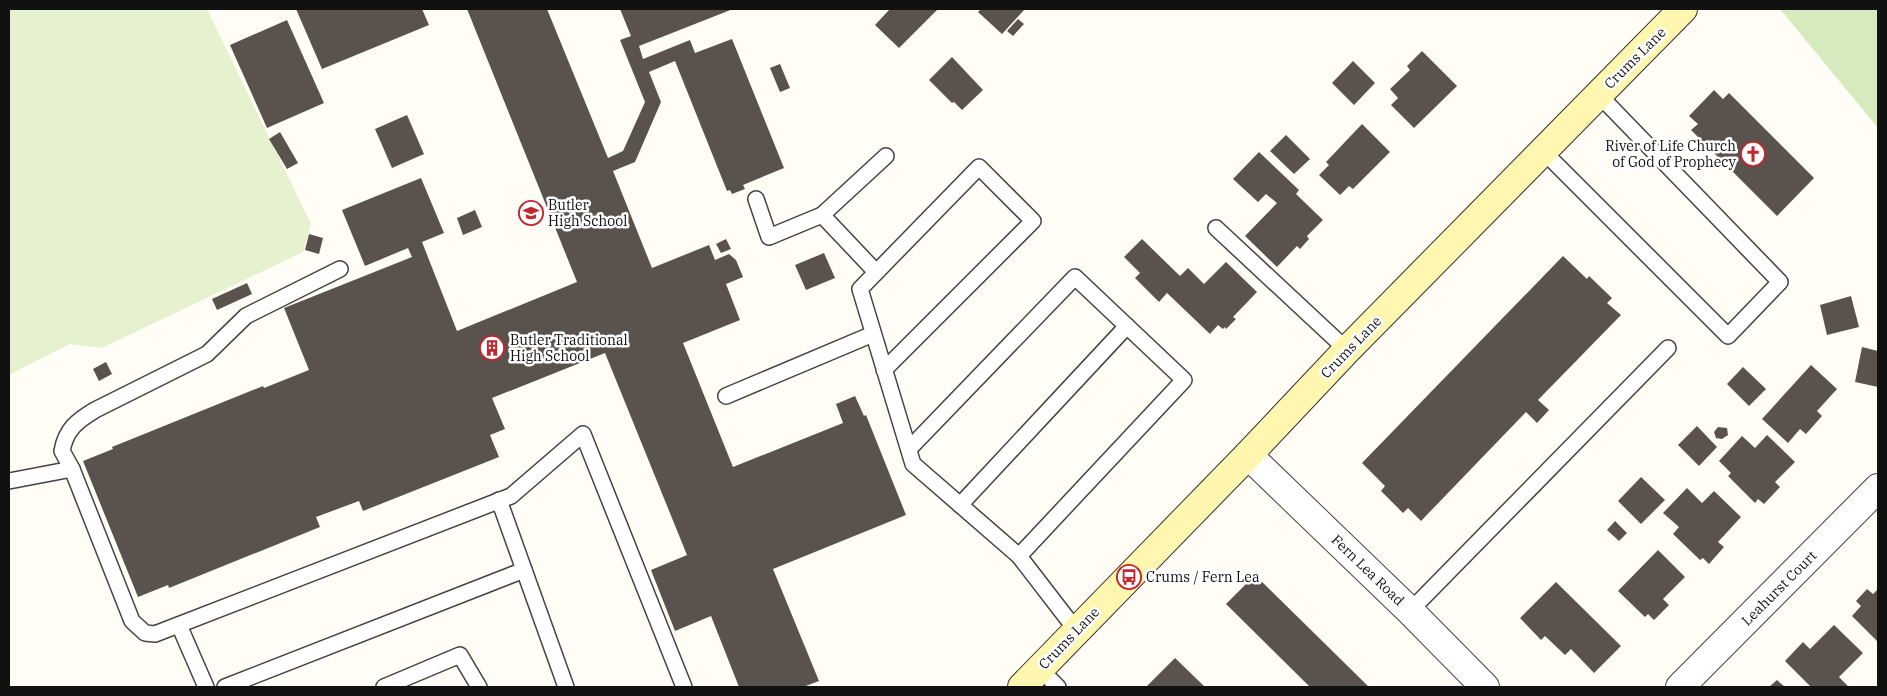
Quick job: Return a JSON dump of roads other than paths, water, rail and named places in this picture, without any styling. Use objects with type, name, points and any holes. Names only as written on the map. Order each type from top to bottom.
[{"type":"main road","name":"Crums Lane","points":[[1040,681],[1076,630],[1248,455],[1347,350],[1683,9]]},
{"type":"street","name":"Fern Lea Road","points":[[1248,455],[1410,611],[1485,687]]},
{"type":"street","name":"Leahurst Court","points":[[1680,687],[1878,488]]},
{"type":"lane","points":[[1543,151],[1728,336],[1780,282],[1599,95]]},
{"type":"lane","points":[[756,199],[769,237],[822,215],[886,156]]},
{"type":"lane","points":[[884,370],[1033,221],[979,167],[860,290],[884,370],[909,449],[913,464],[1019,556],[1076,630]]},
{"type":"lane","points":[[822,215],[876,272]]},
{"type":"lane","points":[[1216,228],[1347,350]]},
{"type":"lane","points":[[340,268],[246,316],[207,354],[96,410],[80,420],[64,437],[62,450],[72,469],[132,621],[145,633],[155,634],[511,496],[583,434],[684,687]]},
{"type":"lane","points":[[909,449],[1075,277],[1184,380],[1019,556]]},
{"type":"lane","points":[[960,505],[1127,326]]},
{"type":"lane","points":[[726,396],[873,334]]},
{"type":"lane","points":[[1410,611],[1668,348]]},
{"type":"lane","points":[[9,481],[72,469]]},
{"type":"lane","points":[[499,500],[566,687]]},
{"type":"lane","points":[[225,687],[524,570]]},
{"type":"lane","points":[[179,625],[206,687]]},
{"type":"lane","points":[[384,687],[460,655],[479,687]]},
{"type":"place","name":"River of Life Church of God of Prophecy","points":[[1753,154]]},
{"type":"place","name":"Butler High School","points":[[531,213]]},
{"type":"place","name":"Butler Traditional High School","points":[[492,348]]},
{"type":"place","name":"Crums / Fern Lea","points":[[1129,577]]}]
